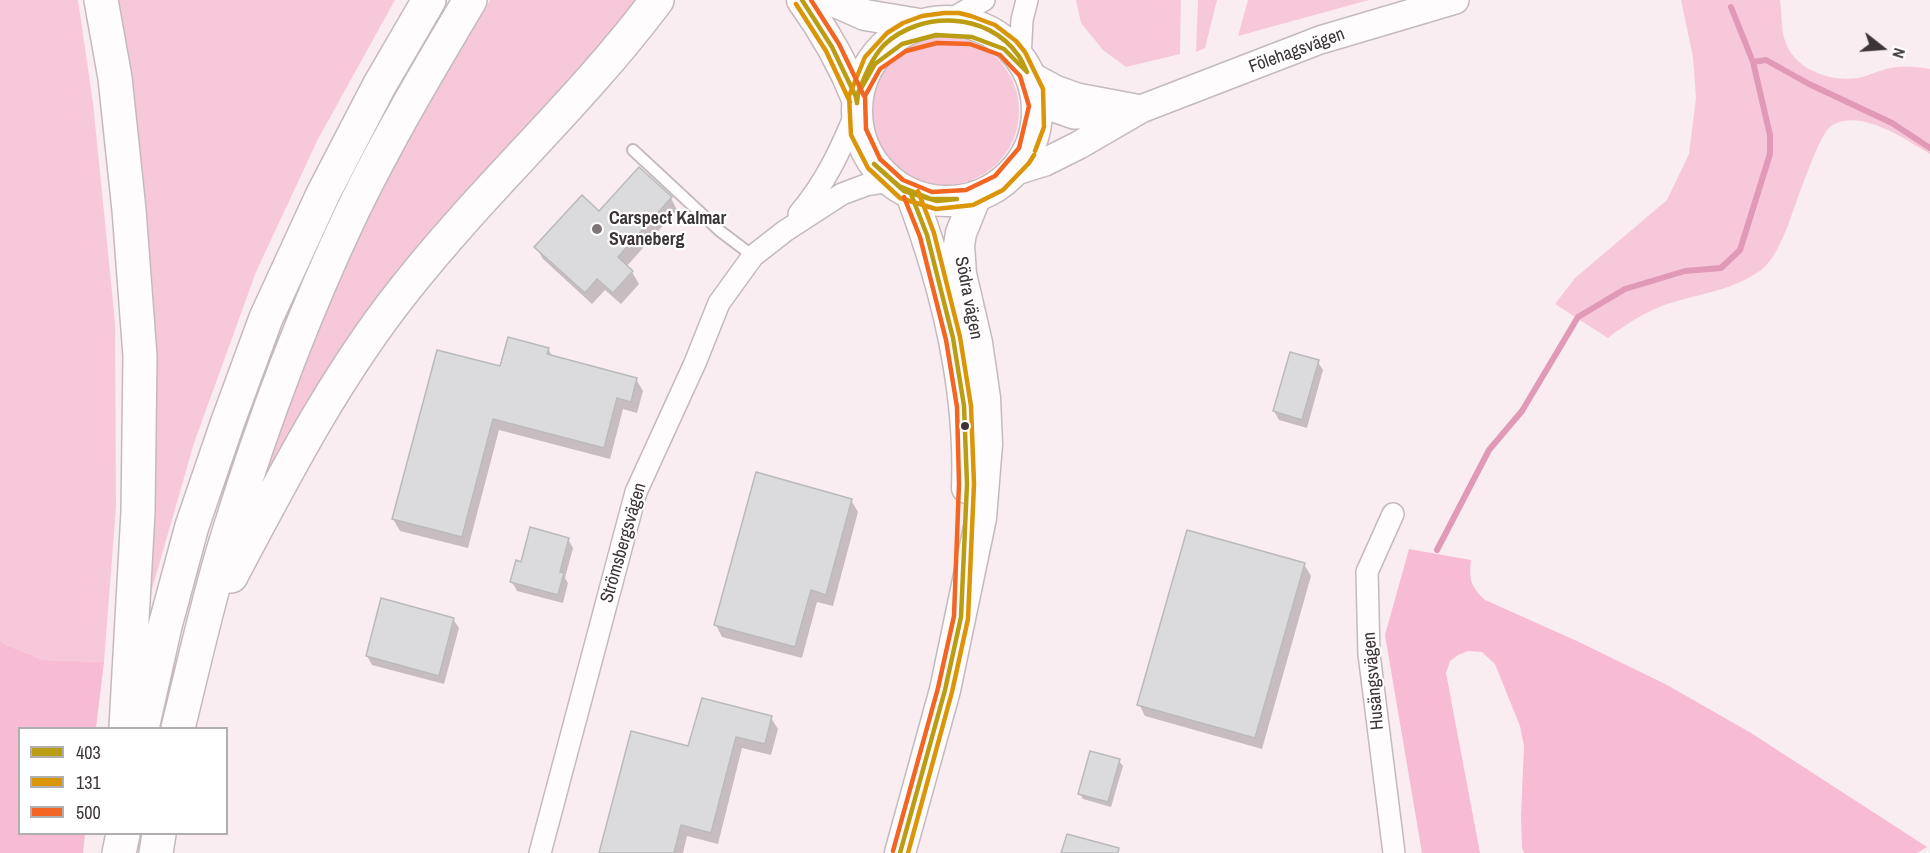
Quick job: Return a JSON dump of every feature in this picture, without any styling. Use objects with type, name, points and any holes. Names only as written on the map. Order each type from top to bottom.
[{"type":"highway","points":[[101,0],[115,78],[129,210],[140,356],[138,512],[126,727]]},
{"type":"highway","points":[[142,727],[165,626],[192,526],[266,318],[323,194],[379,86],[429,0]]},
{"type":"highway","points":[[178,727],[227,537],[256,447],[300,332],[353,210],[409,103],[470,0]]},
{"type":"highway","points":[[201,634],[281,480],[357,355],[403,290],[602,68],[657,0]]},
{"type":"highway","points":[[119,853],[121,835]]},
{"type":"highway","points":[[156,853],[159,835]]},
{"type":"main road","points":[[802,0],[832,44],[845,68],[857,106],[859,133],[866,151],[876,167],[900,187],[932,200],[943,201],[976,196],[996,186],[1013,172],[1021,162],[1033,138],[1036,125],[1029,78],[1001,38],[977,25],[951,20],[919,24],[899,34],[881,48],[863,77],[857,106]]},
{"type":"main road","points":[[831,0],[865,15],[919,24]]},
{"type":"main road","name":"Södra vägen","points":[[900,187],[927,235],[961,379],[967,484],[961,617]]},
{"type":"main road","name":"Södra vägen","points":[[900,853],[945,690],[981,518],[987,444],[985,398],[979,354],[959,258],[961,233],[976,196]]},
{"type":"street","points":[[951,20],[984,0]]},
{"type":"street","points":[[1027,0],[1022,20],[1029,78]]},
{"type":"street","name":"Fölehagsvägen","points":[[1013,172],[1045,162],[1141,109],[1320,40],[1455,0]]},
{"type":"street","name":"Fölehagsvägen","points":[[1029,78],[1074,115],[1141,109]]},
{"type":"street","name":"Strömsbergsvägen","points":[[785,231],[828,176],[857,106]]},
{"type":"street","name":"Strömsbergsvägen","points":[[540,853],[636,492],[695,363],[719,303],[753,256],[785,231],[842,194],[866,185],[900,187]]},
{"type":"street","name":"Husängsvägen","points":[[1393,514],[1367,572],[1369,654],[1394,853]]},
{"type":"lane","points":[[633,150],[720,231],[753,256]]},
{"type":"shaded area","points":[[0,0],[78,0],[93,103],[115,322],[116,507],[104,662],[43,660],[2,643],[0,640]]},
{"type":"shaded area","points":[[115,0],[395,0],[318,139],[256,272],[194,443],[148,603]]},
{"type":"shaded area","points":[[490,0],[644,0],[269,474],[262,472],[325,313],[363,227],[414,128]]},
{"type":"shaded area","points":[[1076,0],[1181,0],[1180,54],[1126,67],[1103,50],[1081,23]]},
{"type":"shaded area","points":[[1198,0],[1217,0],[1205,48],[1196,52]]},
{"type":"shaded area","points":[[1248,0],[1369,0],[1238,36]]},
{"type":"shaded area","points":[[1681,0],[1780,0],[1782,27],[1790,51],[1805,67],[1825,76],[1847,79],[1899,67],[1930,69],[1930,154],[1895,133],[1867,122],[1854,120],[1830,127],[1814,156],[1781,242],[1774,255],[1761,270],[1728,287],[1667,304],[1651,311],[1608,338],[1555,304],[1575,278],[1667,200],[1689,154],[1696,98],[1693,57]]},
{"type":"shaded area","points":[[945,37],[959,38],[973,43],[997,59],[1013,83],[1018,97],[1018,125],[1013,139],[997,163],[973,179],[959,184],[945,185],[931,184],[917,179],[893,163],[877,139],[872,125],[871,111],[872,97],[877,83],[893,59],[917,43],[931,38]]},
{"type":"shaded area","points":[[1409,549],[1471,560],[1472,582],[1476,591],[1485,600],[1667,685],[1751,733],[1927,847],[1917,853],[1524,853],[1521,816],[1524,746],[1520,726],[1495,664],[1482,652],[1468,651],[1450,661],[1446,673],[1480,853],[1422,853],[1385,635]]},
{"type":"shaded area","points":[[0,640],[2,643],[43,660],[104,662],[96,727],[18,727],[18,835],[85,835],[83,853],[0,853]]},
{"type":"building","name":"Carspect Kalmar Svaneberg","points":[[639,167],[672,197],[618,257],[633,271],[613,293],[597,279],[585,293],[534,247],[582,195],[599,211]]},
{"type":"building","points":[[508,337],[549,348],[547,354],[637,378],[631,402],[617,398],[604,448],[493,419],[462,537],[392,519],[437,350],[500,366]]},
{"type":"building","points":[[1290,352],[1319,360],[1302,420],[1273,411]]},
{"type":"building","points":[[756,472],[852,499],[826,595],[811,590],[795,647],[714,625]]},
{"type":"building","points":[[530,527],[569,538],[560,572],[564,573],[558,595],[510,582],[516,560],[521,562]]},
{"type":"building","points":[[1187,530],[1305,563],[1255,738],[1137,705]]},
{"type":"building","points":[[381,598],[454,618],[439,676],[366,656]]},
{"type":"building","points":[[702,698],[772,716],[765,744],[736,737],[711,833],[681,825],[674,853],[599,853],[631,731],[688,746]]},
{"type":"building","points":[[1090,751],[1120,759],[1108,802],[1078,794]]},
{"type":"building","points":[[1067,834],[1119,848],[1118,853],[1061,853]]},
{"type":"waterway","points":[[1437,550],[1489,450],[1522,411],[1578,317],[1625,289],[1685,271],[1721,268],[1740,250],[1770,154],[1770,135],[1753,62],[1731,7]]},
{"type":"waterway","points":[[1753,62],[1766,60],[1809,84],[1892,123],[1930,148]]},
{"type":"transit line","name":"403","points":[[802,0],[832,47],[857,99]]},
{"type":"transit line","name":"500","points":[[811,0],[839,44],[864,96]]},
{"type":"transit line","name":"131","points":[[796,4],[826,51],[850,102]]},
{"type":"transit line","name":"131","points":[[1034,155],[1003,190],[973,205],[936,209],[900,198],[868,168],[851,135],[849,96],[865,57],[887,33],[903,23],[922,16],[959,13],[995,25],[1016,41],[1025,52],[1043,89],[1044,127],[1035,151]]},
{"type":"transit line","name":"403","points":[[857,103],[856,98],[868,70],[884,45],[899,34],[935,21],[954,21],[990,30],[1018,55],[1027,72]]},
{"type":"transit line","name":"403","points":[[857,103],[858,94],[875,64],[902,44],[936,35],[972,37],[1004,49],[1027,72]]},
{"type":"transit line","name":"500","points":[[937,43],[970,44],[1000,55],[1020,76],[1029,106],[1019,148],[995,176],[966,190],[932,192],[903,180],[880,159],[866,129],[865,96],[880,69],[906,51],[937,43]]},
{"type":"transit line","name":"403","points":[[874,164],[899,186],[931,199],[957,199]]},
{"type":"transit line","name":"403","points":[[874,164],[904,191],[937,201],[957,199]]},
{"type":"transit line","name":"131","points":[[908,853],[952,692],[968,619],[974,484],[971,406],[960,337],[934,233],[918,191]]},
{"type":"transit line","name":"403","points":[[900,853],[945,690],[961,617],[967,484],[964,406],[953,338],[927,235],[911,194]]},
{"type":"transit line","name":"500","points":[[893,851],[938,688],[954,616],[959,484],[957,407],[946,340],[920,237],[904,197]]},
{"type":"place","name":"Carspect Kalmar Svaneberg","points":[[597,229]]}]
